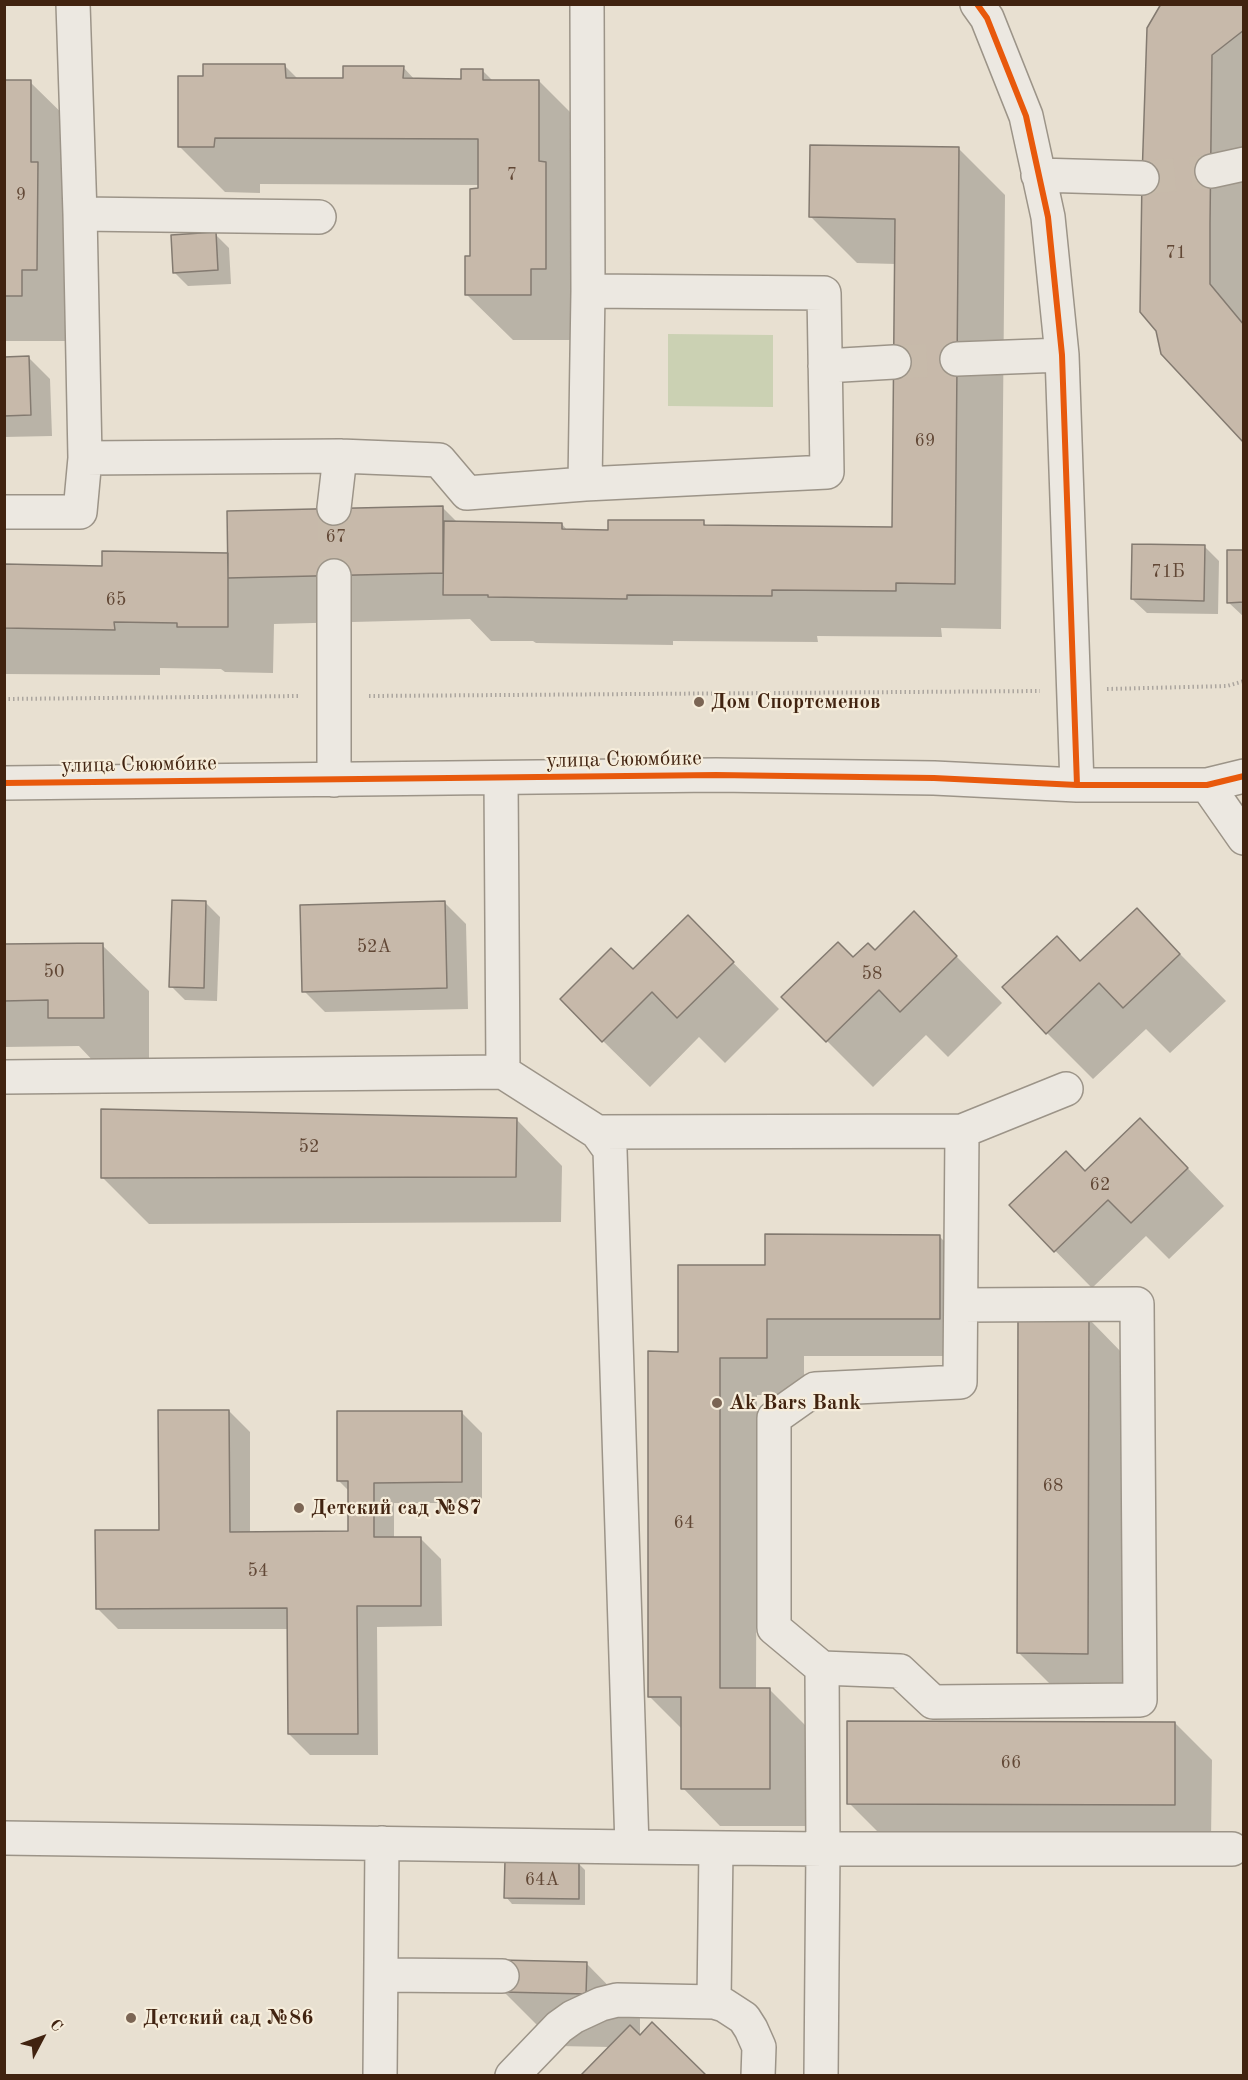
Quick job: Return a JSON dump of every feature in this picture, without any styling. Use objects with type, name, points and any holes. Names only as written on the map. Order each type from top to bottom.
[{"type":"street","points":[[4,512],[80,512],[85,458],[73,4]]},
{"type":"street","points":[[585,484],[588,291],[587,4]]},
{"type":"street","points":[[977,4],[987,18],[1026,116],[1048,217],[1062,355],[1077,785]]},
{"type":"street","points":[[1212,171],[1244,164]]},
{"type":"street","points":[[1038,175],[1142,178]]},
{"type":"street","points":[[80,214],[319,217]]},
{"type":"street","points":[[85,458],[340,456],[439,460],[467,493],[585,484],[827,472],[824,293],[588,291]]},
{"type":"street","points":[[957,359],[1062,355]]},
{"type":"street","points":[[825,366],[894,362]]},
{"type":"street","points":[[334,508],[340,456]]},
{"type":"street","points":[[334,576],[334,780]]},
{"type":"street","name":"улица Сююмбике","points":[[4,783],[716,775],[934,778],[1077,785],[1207,785],[1244,776]]},
{"type":"street","points":[[501,779],[503,1072]]},
{"type":"street","points":[[1207,785],[1244,838]]},
{"type":"street","points":[[4,1077],[503,1072],[597,1132],[610,1150],[632,1847]]},
{"type":"street","points":[[597,1132],[962,1131],[1066,1089]]},
{"type":"street","points":[[962,1131],[960,1382],[815,1389],[774,1418],[774,1628],[822,1668],[900,1671],[933,1702],[1140,1700],[1137,1304],[962,1305]]},
{"type":"street","points":[[821,2076],[822,1668]]},
{"type":"street","points":[[4,1838],[822,1849],[1232,1849]]},
{"type":"street","points":[[380,2076],[382,1843]]},
{"type":"street","points":[[714,2002],[716,1848]]},
{"type":"street","points":[[381,1975],[502,1976]]},
{"type":"street","points":[[512,2076],[559,2027],[573,2017],[601,2004],[617,2000],[714,2002],[735,2011],[744,2018],[759,2047],[758,2076]]},
{"type":"path","points":[[4,699],[1073,690],[1227,686],[1244,681]]},
{"type":"green space","points":[[668,334],[773,335],[773,407],[668,406]]},
{"type":"building","points":[[1161,4],[1244,4],[1244,30],[1212,55],[1210,284],[1244,325],[1244,443],[1161,354],[1156,331],[1140,312],[1147,28]]},
{"type":"building","points":[[203,64],[285,64],[286,78],[343,78],[343,66],[404,66],[403,78],[461,79],[461,69],[483,69],[483,80],[539,80],[539,161],[546,162],[546,269],[531,269],[531,295],[465,295],[465,256],[470,256],[470,189],[478,188],[478,139],[215,138],[214,147],[178,147],[178,76],[203,76]]},
{"type":"building","points":[[4,80],[31,80],[31,162],[38,162],[37,270],[22,270],[22,296],[4,296]]},
{"type":"building","points":[[810,145],[959,147],[955,584],[896,583],[896,591],[772,590],[772,596],[627,595],[627,599],[443,595],[444,521],[562,523],[562,529],[608,530],[608,520],[704,520],[704,525],[892,527],[895,219],[809,217]]},
{"type":"building","points":[[216,232],[218,270],[173,273],[171,235]]},
{"type":"building","points":[[29,356],[31,415],[4,416],[4,357]]},
{"type":"building","points":[[443,506],[443,573],[228,578],[227,511]]},
{"type":"building","points":[[1132,544],[1205,545],[1204,601],[1131,599]]},
{"type":"building","points":[[1227,550],[1244,550],[1244,602],[1227,603]]},
{"type":"building","points":[[102,551],[228,553],[228,627],[177,627],[177,623],[114,622],[115,630],[4,628],[4,564],[102,566]]},
{"type":"building","points":[[172,900],[206,901],[204,988],[169,987]]},
{"type":"building","points":[[445,901],[447,988],[302,992],[300,905]]},
{"type":"building","points":[[1137,908],[1180,954],[1123,1008],[1099,983],[1046,1034],[1002,987],[1057,936],[1080,961]]},
{"type":"building","points":[[914,911],[957,956],[900,1012],[879,990],[826,1042],[781,997],[838,942],[853,957],[868,943],[875,950]]},
{"type":"building","points":[[688,915],[734,962],[677,1018],[652,992],[602,1042],[560,999],[611,948],[633,969]]},
{"type":"building","points":[[103,943],[104,1018],[48,1018],[48,1000],[4,1001],[4,944]]},
{"type":"building","points":[[101,1109],[517,1118],[516,1177],[101,1178]]},
{"type":"building","points":[[1140,1118],[1188,1168],[1131,1223],[1108,1200],[1054,1252],[1009,1205],[1066,1151],[1085,1171]]},
{"type":"building","points":[[765,1234],[940,1235],[940,1319],[767,1319],[767,1358],[720,1358],[720,1688],[770,1688],[770,1789],[681,1789],[681,1697],[648,1697],[648,1351],[678,1352],[678,1265],[765,1265]]},
{"type":"building","points":[[1018,1318],[1089,1318],[1088,1654],[1017,1653]]},
{"type":"building","points":[[158,1410],[229,1410],[230,1532],[348,1531],[348,1481],[337,1481],[337,1411],[462,1411],[462,1482],[374,1483],[374,1537],[421,1537],[421,1606],[357,1606],[358,1734],[288,1734],[287,1608],[96,1609],[95,1530],[159,1530]]},
{"type":"building","points":[[847,1721],[1175,1722],[1175,1805],[847,1804]]},
{"type":"building","points":[[505,1860],[579,1861],[579,1899],[504,1898]]},
{"type":"building","points":[[502,1960],[587,1962],[586,1994],[502,1992]]},
{"type":"building","points":[[652,2022],[707,2076],[580,2076],[630,2025],[640,2035]]},
{"type":"tunnel","points":[[1142,178],[1212,171]]},
{"type":"tunnel","points":[[894,362],[957,359]]},
{"type":"tunnel","points":[[334,508],[334,576]]},
{"type":"cycle path","points":[[977,4],[987,18],[1026,116],[1048,217],[1062,355],[1077,785]]},
{"type":"cycle path","points":[[4,783],[716,775],[934,778],[1077,785],[1207,785],[1244,776]]},
{"type":"place","name":"Дом Спортсменов","points":[[699,702]]},
{"type":"place","name":"Ak Bars Bank","points":[[717,1403]]},
{"type":"place","name":"Детский сад №87","points":[[299,1508]]},
{"type":"place","name":"Детский сад №86","points":[[131,2018]]}]
